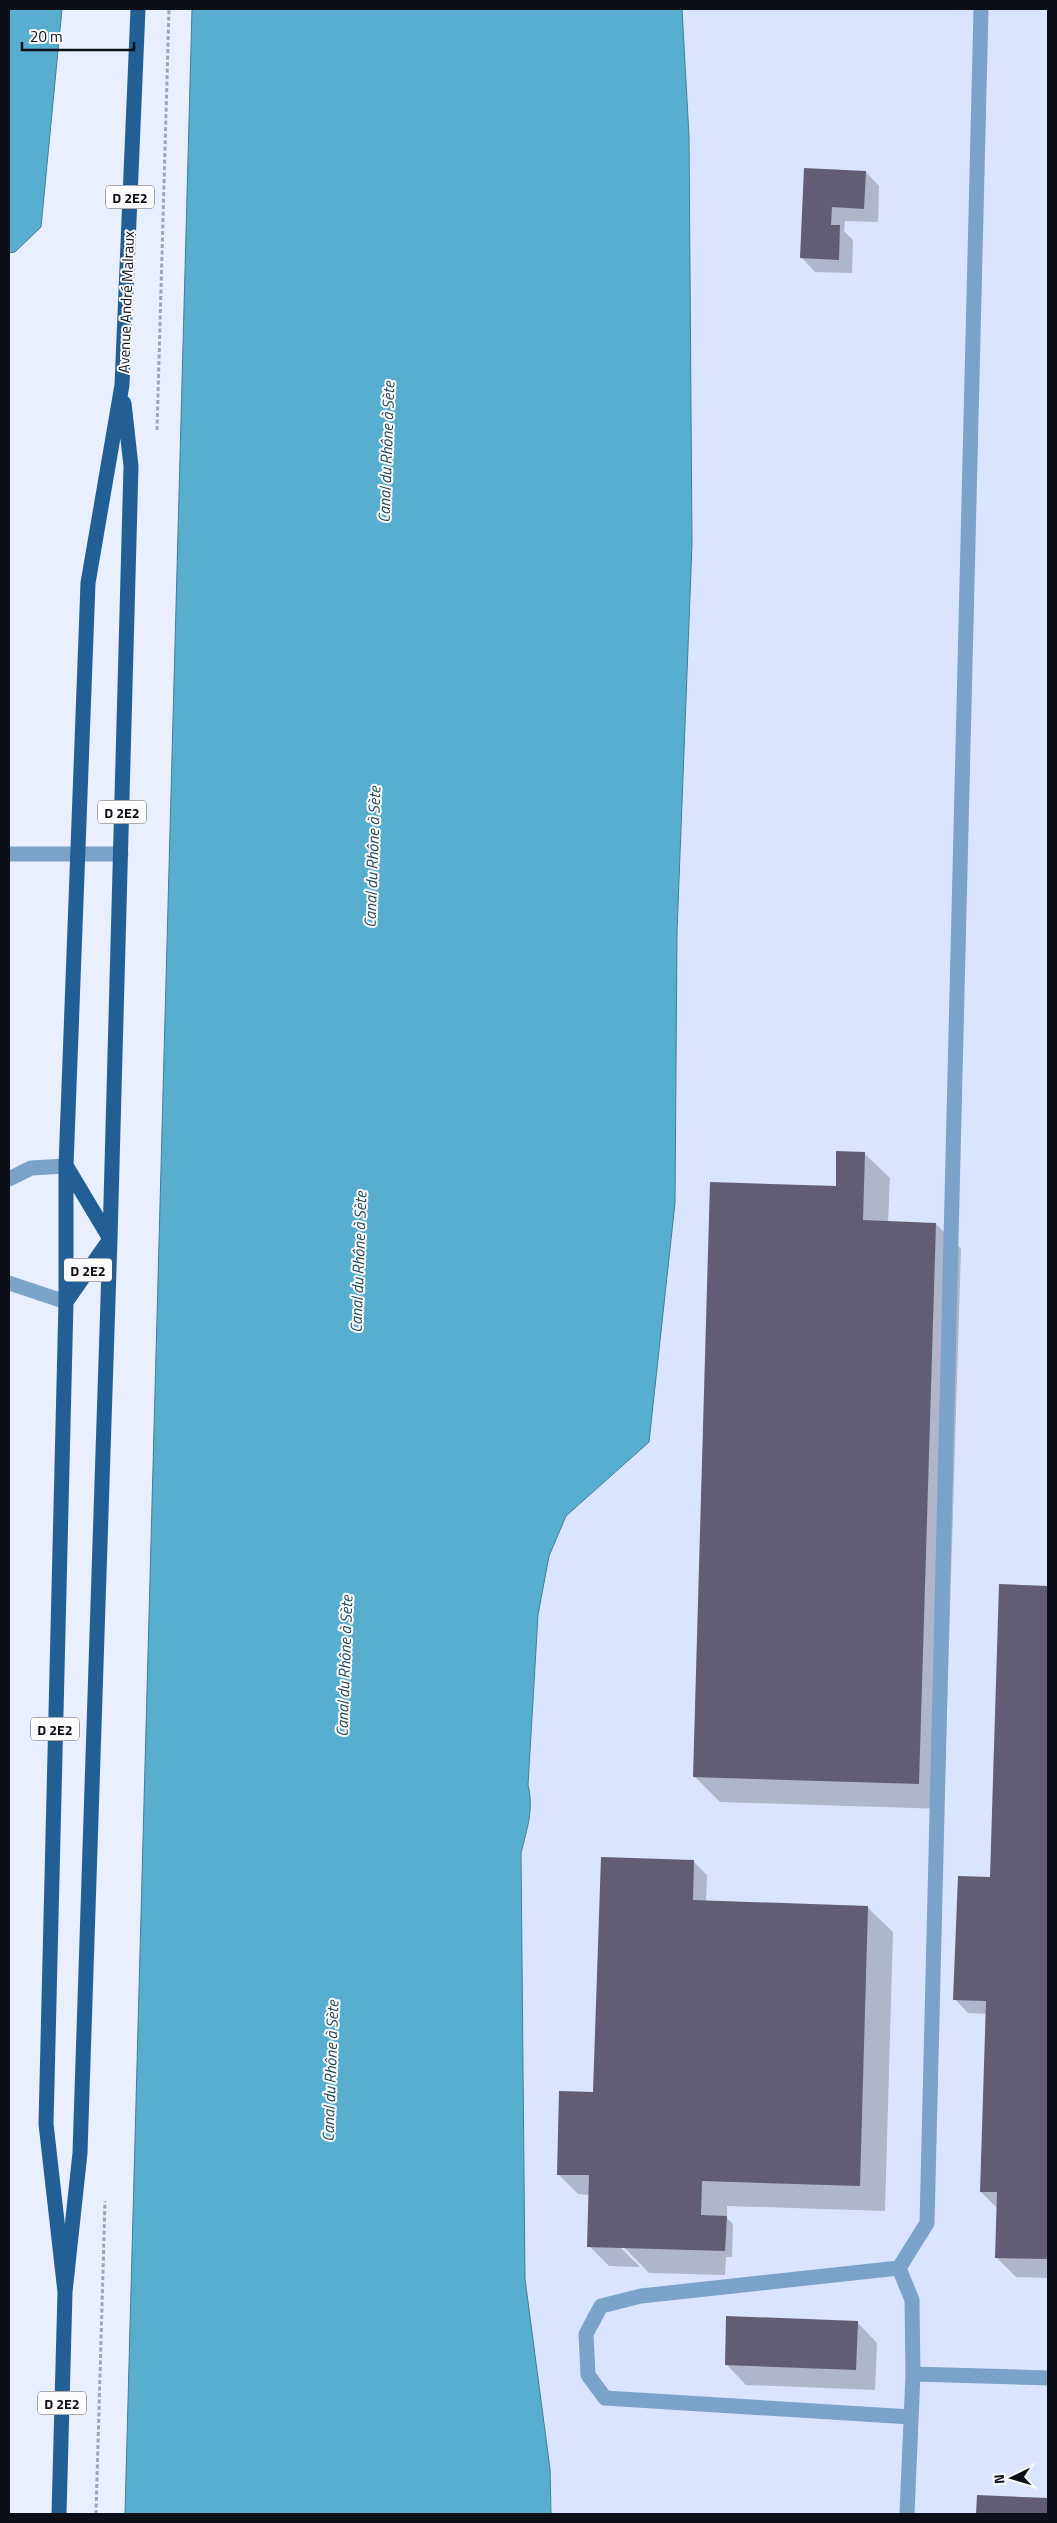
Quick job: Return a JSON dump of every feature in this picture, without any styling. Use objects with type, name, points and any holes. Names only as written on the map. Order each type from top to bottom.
[{"type":"main road","name":"Avenue André Malraux","points":[[122,385],[138,9]]},
{"type":"main road","name":"D 2E2","points":[[65,2292],[46,2124],[66,1302],[66,1166],[88,583],[122,385]]},
{"type":"main road","name":"D 2E2","points":[[59,2514],[65,2292],[80,2153],[110,1239],[131,466],[122,385]]},
{"type":"main road","name":"D 2E2","points":[[66,1166],[110,1239]]},
{"type":"main road","name":"D 2E2","points":[[66,1302],[110,1239]]},
{"type":"street","points":[[899,2268],[927,2223],[981,9]]},
{"type":"street","points":[[9,854],[121,854]]},
{"type":"street","points":[[9,1179],[31,1168],[66,1166]]},
{"type":"street","points":[[9,1283],[66,1302]]},
{"type":"street","points":[[899,2268],[912,2300],[913,2374],[907,2514]]},
{"type":"street","points":[[899,2268],[641,2296],[601,2306],[586,2334],[588,2375],[605,2398],[911,2417]]},
{"type":"street","points":[[913,2374],[1048,2378]]},
{"type":"shaded area","points":[[682,9],[1048,9],[1048,2514],[551,2514],[550,2469],[525,2279],[521,1853],[530,1817],[531,1800],[528,1785],[538,1615],[549,1556],[566,1516],[649,1442],[675,1203],[677,932],[692,544],[689,136]]},
{"type":"water","points":[[9,9],[62,9],[41,227],[15,252],[9,253]]},
{"type":"water","name":"Canal du Rhône à Sète","points":[[192,9],[682,9],[689,136],[692,544],[677,932],[675,1203],[649,1442],[566,1516],[549,1556],[538,1615],[528,1785],[530,1811],[521,1853],[525,2279],[550,2469],[551,2514],[125,2514]]},
{"type":"building","points":[[804,168],[866,171],[864,209],[832,207],[831,225],[840,225],[839,260],[800,258]]},
{"type":"building","points":[[836,1151],[865,1152],[863,1220],[936,1223],[919,1784],[693,1777],[710,1182],[836,1186]]},
{"type":"building","points":[[999,1584],[1048,1586],[1048,2259],[995,2258],[997,2192],[980,2192],[986,2001],[953,2000],[958,1876],[990,1877]]},
{"type":"building","points":[[601,1857],[694,1860],[693,1900],[868,1906],[860,2186],[702,2181],[701,2215],[727,2216],[725,2251],[587,2247],[589,2175],[557,2175],[559,2091],[593,2092]]},
{"type":"building","points":[[726,2316],[858,2321],[856,2370],[725,2365]]},
{"type":"building","points":[[977,2495],[1048,2498],[1048,2514],[976,2514]]}]
